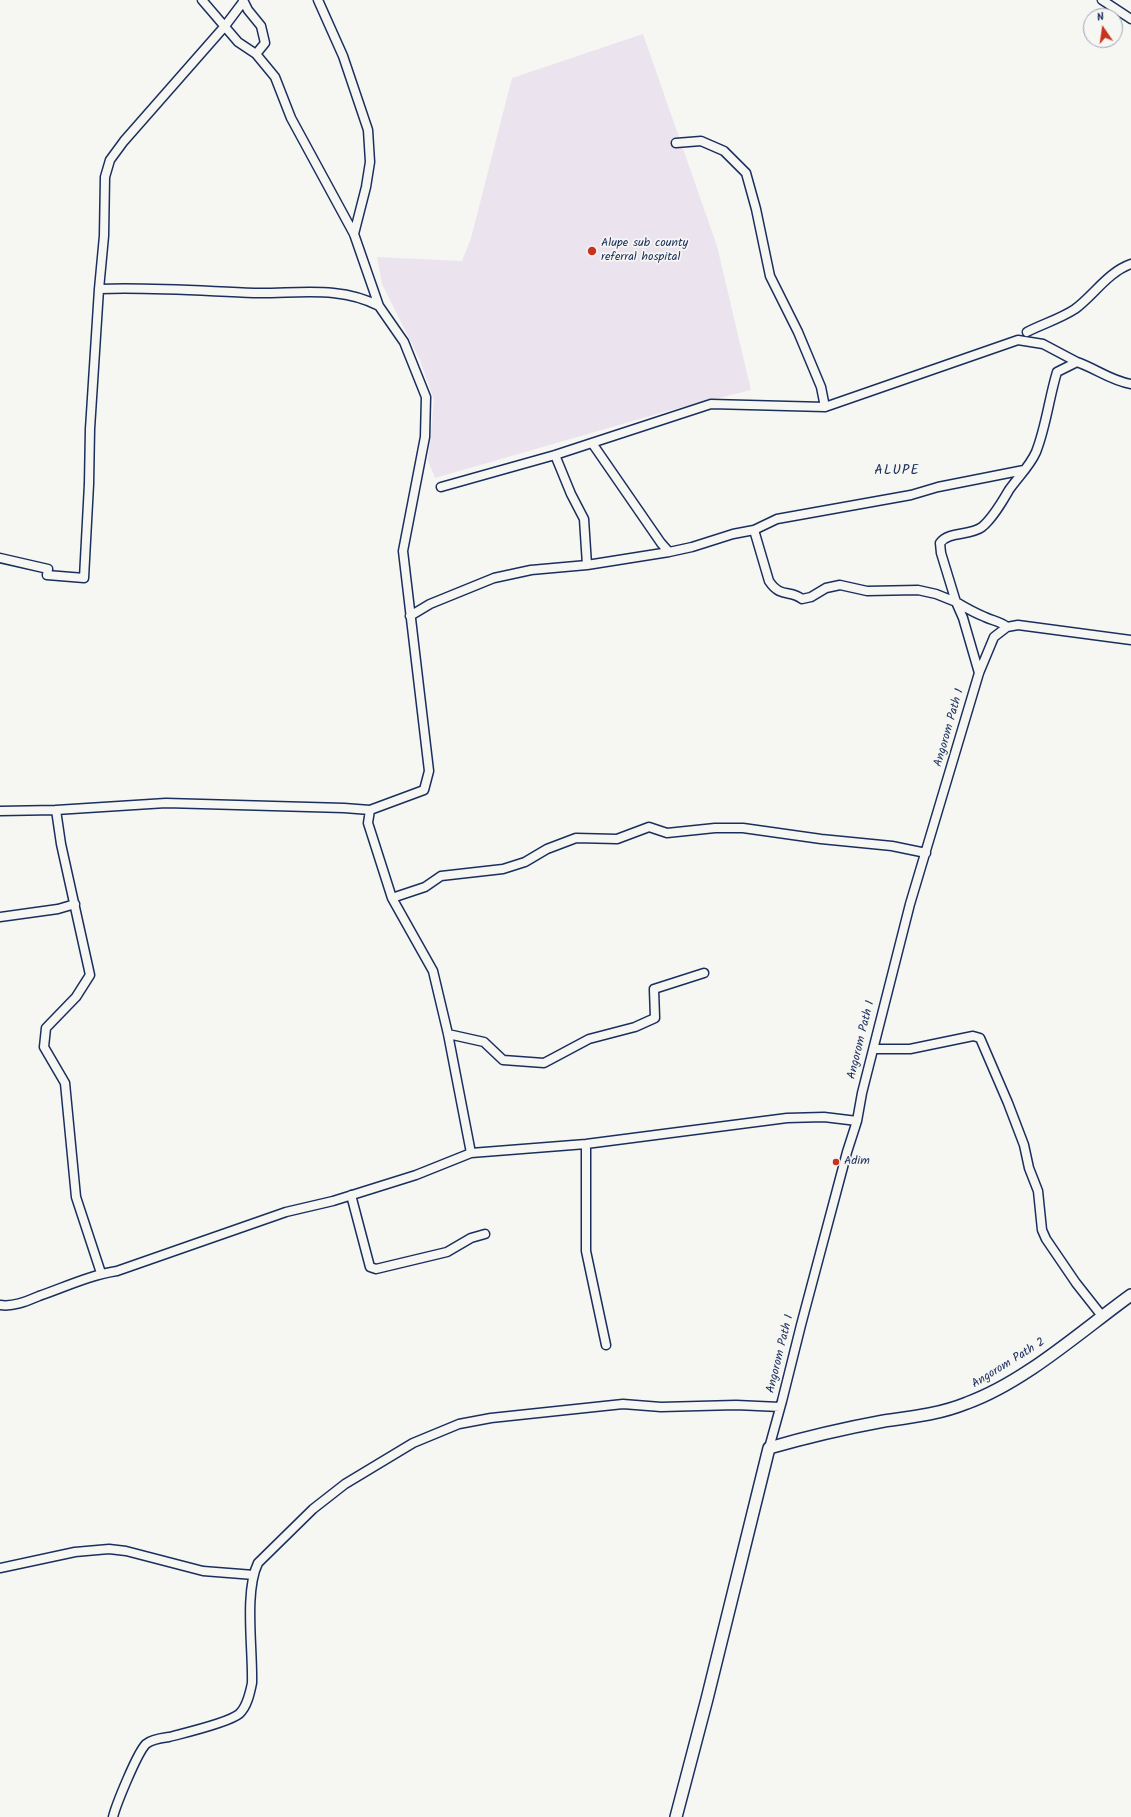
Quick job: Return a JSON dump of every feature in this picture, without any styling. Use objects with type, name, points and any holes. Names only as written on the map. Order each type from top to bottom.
[{"type":"street","points":[[0,811],[56,810],[166,803],[370,810],[424,790],[429,771],[403,551],[425,437],[426,397],[404,342],[380,306],[354,234],[291,118],[275,77],[256,54],[238,42],[202,0]]},
{"type":"street","points":[[318,0],[343,56],[368,130],[370,162],[366,187],[354,234]]},
{"type":"street","points":[[1102,0],[1131,19]]},
{"type":"street","points":[[0,558],[48,569],[48,575],[84,578],[89,492],[90,429],[104,236],[105,177],[110,160],[134,130],[225,26],[243,1],[261,26],[264,43],[256,54]]},
{"type":"street","points":[[676,142],[701,141],[724,151],[746,173],[756,209],[770,276],[798,332],[821,387],[825,407]]},
{"type":"street","points":[[1027,332],[1076,308],[1115,273],[1131,264]]},
{"type":"street","points":[[99,289],[135,287],[275,294],[330,292],[361,298],[380,306]]},
{"type":"street","points":[[441,487],[555,455],[711,404],[825,407],[1018,340],[1043,344],[1077,362],[1087,365],[1108,376],[1131,384]]},
{"type":"street","points":[[979,673],[963,618],[956,602],[940,543],[948,537],[965,534],[982,527],[999,507],[1035,453],[1057,372],[1077,362]]},
{"type":"street","points":[[592,443],[661,543],[669,552]]},
{"type":"street","points":[[555,455],[571,494],[584,519],[587,565]]},
{"type":"street","points":[[410,616],[430,604],[494,578],[531,570],[587,565],[669,552],[733,534],[754,530],[777,519],[911,495],[938,487],[1024,470]]},
{"type":"street","points":[[754,530],[769,581],[774,588],[785,594],[797,595],[802,599],[811,597],[826,588],[840,585],[868,591],[918,590],[936,594],[956,602],[992,620],[998,620],[1007,627],[1018,625],[1030,626],[1131,640]]},
{"type":"street","name":"Angorom Path 1","points":[[676,1817],[706,1706],[733,1591],[800,1325],[847,1152],[857,1121],[910,904],[979,673],[994,637],[1007,627]]},
{"type":"street","points":[[56,810],[61,844],[90,975],[76,997],[46,1028],[44,1047],[65,1083],[76,1197],[101,1273]]},
{"type":"street","points":[[370,810],[368,822],[392,898],[433,971],[448,1034],[471,1153]]},
{"type":"street","points":[[392,898],[425,887],[441,876],[503,869],[525,862],[547,849],[576,838],[617,839],[649,827],[667,833],[715,828],[743,828],[821,839],[892,846],[926,853]]},
{"type":"street","points":[[0,917],[58,909],[75,904]]},
{"type":"street","points":[[448,1034],[484,1042],[503,1060],[544,1063],[589,1039],[635,1027],[655,1018],[654,989],[704,973]]},
{"type":"street","points":[[874,1049],[910,1049],[973,1036],[980,1038],[1024,1145],[1038,1191],[1042,1230],[1046,1239],[1076,1283],[1102,1316]]},
{"type":"street","points":[[0,1305],[6,1306],[21,1303],[101,1273],[117,1271],[286,1212],[333,1201],[416,1175],[471,1153],[586,1144],[787,1118],[824,1117],[857,1121]]},
{"type":"street","points":[[586,1144],[586,1251],[606,1345]]},
{"type":"street","points":[[351,1195],[370,1267],[376,1268],[447,1252],[471,1238],[485,1234]]},
{"type":"street","name":"Angorom Path 2","points":[[769,1448],[808,1437],[861,1426],[924,1416],[985,1396],[1034,1367],[1131,1295]]},
{"type":"street","points":[[114,1817],[115,1808],[123,1789],[146,1745],[156,1739],[221,1723],[239,1713],[243,1708],[252,1683],[251,1596],[254,1575],[258,1564],[263,1557],[287,1537],[313,1509],[345,1484],[413,1443],[459,1424],[491,1418],[623,1404],[661,1407],[736,1405],[780,1407]]},
{"type":"street","points":[[0,1568],[75,1552],[109,1549],[126,1551],[203,1571],[254,1575]]},
{"type":"shaded area","name":"Alupe sub county referral hospital","points":[[643,34],[717,246],[751,390],[671,410],[435,478],[428,461],[434,400],[420,360],[382,284],[377,257],[462,261],[471,238],[512,78]]},
{"type":"place","name":"Alupe sub county referral hospital","points":[[592,251]]},
{"type":"place","name":"Adim","points":[[836,1162]]},
{"type":"district","name":"ALUPE","points":[[897,472]]}]
